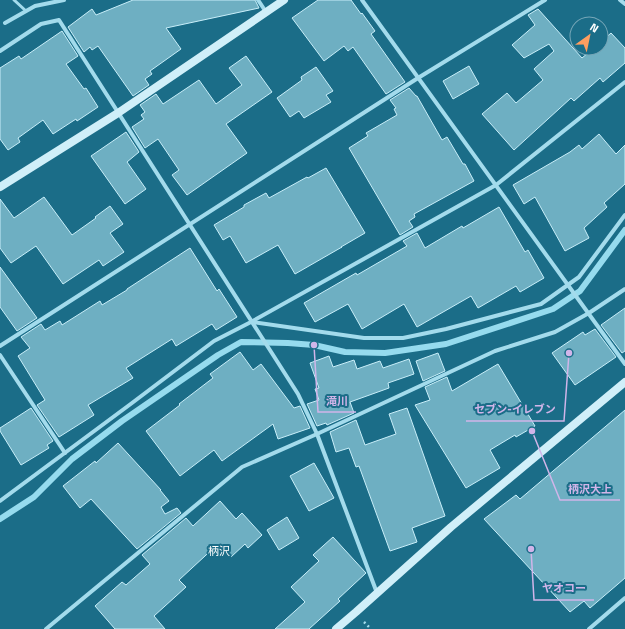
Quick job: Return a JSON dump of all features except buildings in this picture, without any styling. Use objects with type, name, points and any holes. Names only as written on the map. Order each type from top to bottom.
[{"type":"street","points":[[5,23],[35,6],[64,0]]},
{"type":"street","points":[[258,0],[266,12]]},
{"type":"street","points":[[0,187],[118,113],[284,0]]},
{"type":"street","points":[[362,0],[625,364]]},
{"type":"street","points":[[0,346],[418,78],[545,0]]},
{"type":"street","points":[[620,0],[625,4]]},
{"type":"street","points":[[0,51],[41,24],[59,20],[298,394],[317,434],[377,593]]},
{"type":"street","points":[[0,500],[214,341],[251,322],[496,185],[625,82]]},
{"type":"street","points":[[251,322],[364,338],[403,338],[446,329],[540,304],[579,277],[625,215]]},
{"type":"street","points":[[46,629],[242,467],[317,434],[495,351],[555,332],[589,314],[625,289]]},
{"type":"street","points":[[0,355],[65,453]]},
{"type":"street","points":[[336,629],[451,527],[625,382]]},
{"type":"street","points":[[589,629],[625,598]]},
{"type":"lane","points":[[14,0],[26,11]]},
{"type":"lane","points":[[0,26],[5,23]]},
{"type":"waterway","points":[[0,519],[34,497],[72,459],[122,421],[218,355],[241,342],[288,343],[314,345],[345,352],[385,353],[446,344],[553,309],[580,291],[625,230]]},
{"type":"place","name":"滝川","points":[[314,345]]},
{"type":"place","name":"セブン-イレブン","points":[[569,353]]},
{"type":"place","name":"柄沢大上","points":[[532,431]]},
{"type":"place","name":"ヤオコー","points":[[531,549]]},
{"type":"district","name":"柄沢","points":[[219,551]]}]
